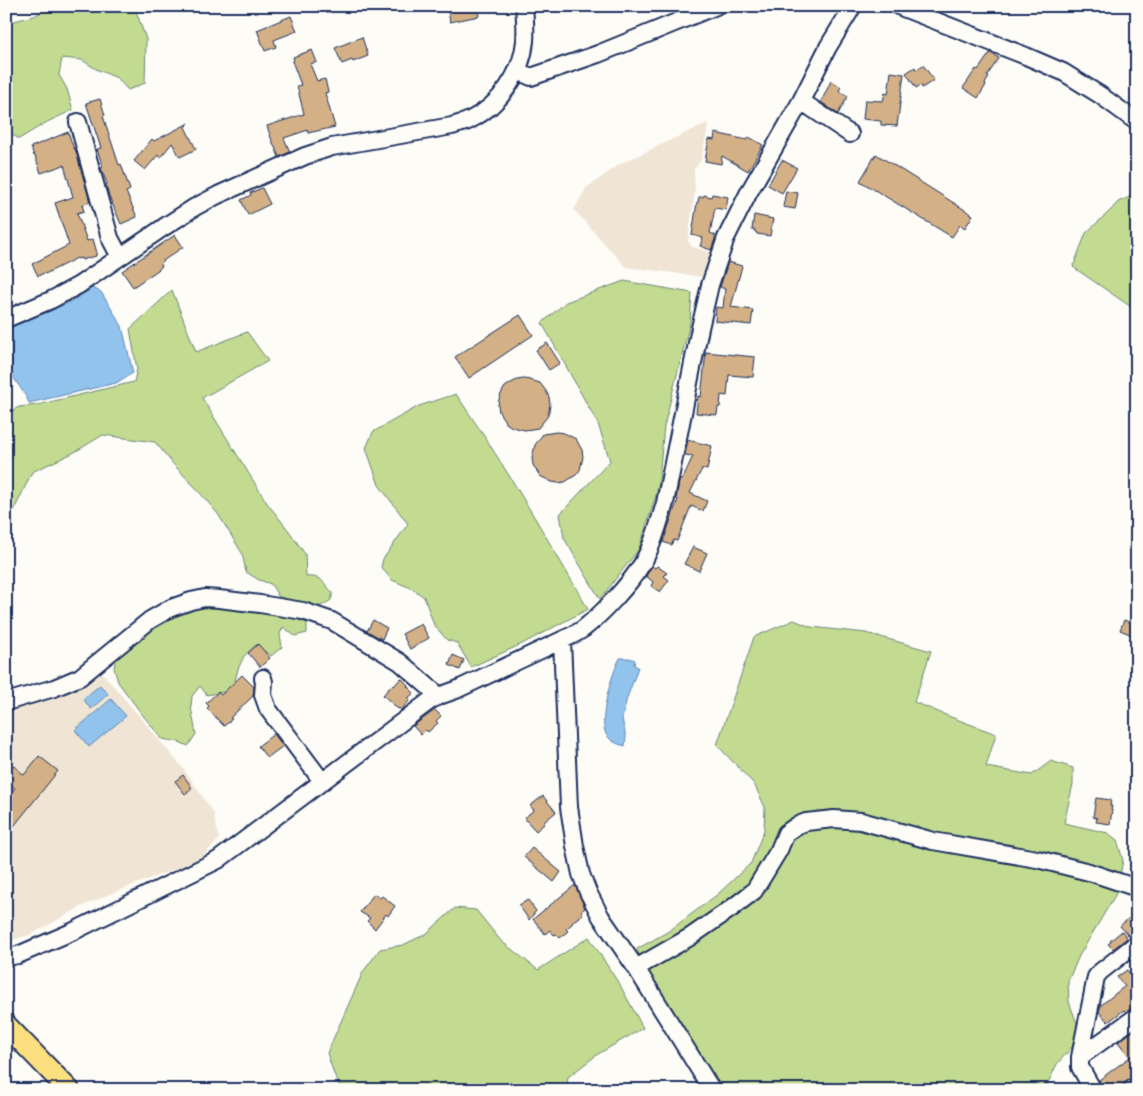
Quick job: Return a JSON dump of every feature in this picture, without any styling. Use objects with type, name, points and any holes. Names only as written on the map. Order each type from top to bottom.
[{"type":"main road","points":[[6,1025],[68,1090]]},
{"type":"street","points":[[6,319],[51,300],[79,285],[195,207],[305,156],[332,147],[452,126],[470,120],[486,110],[500,97],[518,71],[525,42],[524,6]]},
{"type":"street","points":[[518,71],[531,77],[598,54],[716,6]]},
{"type":"street","points":[[6,957],[18,955],[74,931],[218,860],[431,700],[456,690],[582,629],[630,580],[642,564],[647,553],[665,503],[700,328],[710,285],[726,238],[745,200],[801,101],[828,47],[853,6]]},
{"type":"street","points":[[898,6],[1064,72],[1137,122]]},
{"type":"street","points":[[801,101],[850,134]]},
{"type":"street","points":[[78,122],[110,238],[120,257]]},
{"type":"street","points":[[6,702],[54,688],[80,677],[150,620],[171,608],[205,598],[303,611],[332,621],[400,662],[439,696]]},
{"type":"street","points":[[562,640],[570,807],[574,846],[581,874],[601,917],[636,968],[712,1090]]},
{"type":"street","points":[[263,678],[263,695],[268,709],[322,781]]},
{"type":"street","points":[[636,968],[690,937],[754,891],[779,850],[786,833],[806,822],[834,819],[862,821],[933,841],[1036,859],[1089,872],[1137,888]]},
{"type":"street","points":[[1093,1090],[1080,1067],[1080,1057],[1096,977],[1137,943]]},
{"type":"street","points":[[1080,1057],[1137,1016]]},
{"type":"street","points":[[1131,1090],[1137,1085]]},
{"type":"shaded area","points":[[709,122],[701,160],[694,170],[695,190],[688,241],[692,247],[713,253],[704,277],[626,267],[574,210],[586,188],[620,164]]},
{"type":"shaded area","points":[[100,670],[183,768],[213,812],[219,839],[204,855],[188,864],[110,894],[79,908],[32,934],[6,942],[6,707],[55,696],[72,690]]},
{"type":"green space","points":[[52,6],[134,6],[146,39],[145,83],[128,90],[117,78],[96,69],[82,60],[62,58],[59,75],[67,89],[73,110],[47,122],[19,139],[6,129],[6,23],[34,16]]},
{"type":"green space","points":[[1137,194],[1137,311],[1073,267],[1086,233],[1118,202]]},
{"type":"green space","points":[[624,281],[692,293],[690,323],[664,426],[658,489],[639,549],[600,599],[564,538],[560,514],[610,461],[598,424],[542,323],[566,302]]},
{"type":"green space","points":[[172,290],[196,352],[247,332],[268,361],[202,398],[267,503],[305,554],[306,577],[319,579],[333,593],[331,600],[323,605],[312,609],[278,596],[271,584],[259,580],[246,572],[242,553],[218,514],[155,442],[103,435],[73,453],[32,472],[6,524],[6,414],[19,407],[37,405],[134,382],[137,369],[130,329]]},
{"type":"green space","points":[[456,394],[508,474],[588,609],[522,644],[471,667],[457,643],[447,640],[434,625],[424,597],[413,589],[392,580],[381,567],[383,559],[408,524],[379,485],[366,448],[373,432],[419,406]]},
{"type":"green space","points":[[216,603],[290,617],[307,623],[307,633],[295,636],[283,627],[280,634],[282,647],[271,656],[256,645],[244,656],[234,685],[228,691],[207,695],[200,686],[192,696],[191,707],[196,734],[188,746],[179,742],[162,739],[118,682],[114,668],[116,656],[138,637],[173,615]]},
{"type":"green space","points":[[794,620],[811,627],[866,633],[931,651],[914,702],[996,734],[986,767],[1032,775],[1051,761],[1073,768],[1073,784],[1064,823],[1108,833],[1117,840],[1123,860],[1117,892],[1079,956],[1068,981],[1069,1002],[1078,1026],[1073,1046],[1057,1064],[1047,1085],[1015,1090],[720,1090],[647,980],[637,949],[669,931],[718,894],[751,863],[764,830],[765,807],[754,784],[717,745],[754,637]]},
{"type":"green space","points":[[455,908],[476,910],[501,941],[538,970],[589,937],[621,987],[643,1028],[598,1054],[568,1077],[566,1090],[342,1090],[327,1053],[363,972],[380,949],[403,945],[426,934]]},
{"type":"water","points":[[92,288],[101,292],[122,326],[133,373],[116,383],[29,403],[8,366],[9,336],[12,324],[48,312],[72,301]]},
{"type":"water","points":[[620,658],[635,660],[634,665],[638,667],[622,719],[626,737],[625,746],[610,739],[604,727],[607,696]]},
{"type":"water","points":[[100,685],[108,694],[91,709],[83,699]]},
{"type":"water","points":[[111,699],[126,716],[89,747],[75,730]]},
{"type":"building","points":[[447,6],[477,6],[479,16],[450,22]]},
{"type":"building","points":[[291,16],[297,31],[274,40],[276,47],[265,51],[257,30]]},
{"type":"building","points":[[362,37],[368,56],[342,64],[335,48]]},
{"type":"building","points":[[312,50],[317,62],[310,64],[317,81],[325,79],[328,92],[325,93],[335,127],[308,133],[308,130],[284,138],[290,152],[279,157],[267,126],[304,114],[297,86],[301,85],[292,61],[294,60],[293,57]]},
{"type":"building","points":[[990,53],[999,58],[987,76],[989,77],[986,85],[978,98],[963,88]]},
{"type":"building","points":[[923,65],[934,80],[922,88],[921,85],[916,88],[906,73],[915,67],[916,70]]},
{"type":"building","points":[[891,72],[904,74],[897,126],[881,125],[881,121],[863,119],[865,100],[883,101],[885,93],[888,94]]},
{"type":"building","points":[[831,81],[841,87],[839,91],[848,96],[838,114],[821,102]]},
{"type":"building","points":[[100,99],[105,115],[103,116],[119,165],[121,164],[130,190],[126,192],[137,217],[121,224],[109,196],[97,149],[101,148],[86,103]]},
{"type":"building","points":[[189,123],[185,127],[196,149],[180,157],[172,143],[160,158],[158,155],[145,170],[134,161],[152,139],[154,141]]},
{"type":"building","points":[[68,132],[75,148],[90,202],[82,205],[84,211],[77,213],[87,241],[93,239],[97,253],[96,256],[82,260],[77,258],[38,276],[32,264],[69,245],[55,203],[73,197],[64,165],[41,173],[31,147]]},
{"type":"building","points":[[715,133],[747,140],[749,137],[763,145],[748,171],[722,156],[721,164],[705,161],[709,139],[714,140]]},
{"type":"building","points":[[876,154],[973,215],[965,228],[960,225],[952,237],[860,181]]},
{"type":"building","points":[[782,160],[797,168],[782,193],[768,185]]},
{"type":"building","points":[[262,188],[270,204],[248,215],[241,200],[251,195],[250,193]]},
{"type":"building","points":[[786,191],[798,193],[795,209],[783,207]]},
{"type":"building","points":[[712,194],[728,197],[726,210],[715,208],[710,233],[715,235],[715,239],[711,250],[700,246],[703,238],[692,235],[699,197],[704,195],[711,197]]},
{"type":"building","points":[[754,215],[773,219],[770,236],[757,234],[755,230],[752,230]]},
{"type":"building","points":[[175,235],[183,247],[160,263],[162,266],[158,270],[133,287],[122,271]]},
{"type":"building","points":[[728,262],[742,266],[731,307],[753,310],[751,325],[715,321],[716,307],[723,308],[725,289],[720,287]]},
{"type":"building","points":[[520,315],[533,335],[469,378],[455,357]]},
{"type":"building","points":[[547,343],[560,363],[549,370],[536,350]]},
{"type":"building","points":[[706,352],[755,357],[753,377],[729,375],[727,396],[721,395],[717,415],[696,413],[698,396],[701,397]]},
{"type":"building","points":[[524,379],[540,383],[549,397],[550,404],[547,417],[538,428],[525,430],[512,427],[506,423],[499,412],[498,405],[505,387],[517,380]]},
{"type":"building","points":[[557,432],[576,439],[582,450],[583,457],[580,470],[576,475],[565,482],[558,483],[540,476],[533,465],[532,458],[535,445],[543,434]]},
{"type":"building","points":[[688,440],[712,446],[707,470],[702,469],[690,493],[707,501],[703,511],[691,506],[677,541],[674,540],[671,545],[663,542],[678,499],[676,499],[679,482],[682,480],[693,456],[685,455]]},
{"type":"building","points":[[693,547],[707,553],[699,571],[684,564]]},
{"type":"building","points":[[652,566],[655,568],[657,566],[667,573],[664,576],[669,580],[660,592],[651,586],[653,582],[646,576]]},
{"type":"building","points":[[373,620],[387,628],[382,639],[367,631]]},
{"type":"building","points":[[1124,620],[1137,625],[1137,637],[1120,630]]},
{"type":"building","points":[[421,624],[429,638],[410,649],[402,634]]},
{"type":"building","points":[[258,644],[270,658],[260,667],[248,653]]},
{"type":"building","points":[[453,655],[464,660],[460,670],[449,665]]},
{"type":"building","points":[[242,675],[254,687],[253,696],[224,726],[207,708],[209,706],[206,703],[218,692],[221,695]]},
{"type":"building","points":[[401,678],[414,693],[408,698],[410,700],[401,710],[383,695]]},
{"type":"building","points":[[435,710],[441,716],[436,721],[438,723],[428,732],[426,730],[421,735],[413,726]]},
{"type":"building","points":[[274,734],[283,746],[267,758],[258,746]]},
{"type":"building","points":[[39,756],[58,771],[6,836],[6,799],[15,788],[6,781],[6,773],[13,765],[24,775]]},
{"type":"building","points":[[183,775],[191,786],[191,790],[185,794],[175,781]]},
{"type":"building","points":[[543,796],[556,812],[536,831],[524,818],[534,810],[530,806]]},
{"type":"building","points":[[1096,798],[1111,800],[1110,824],[1096,822],[1097,818],[1093,817]]},
{"type":"building","points":[[532,848],[561,872],[554,882],[524,857]]},
{"type":"building","points":[[575,885],[585,908],[581,911],[583,914],[572,922],[566,929],[568,931],[560,938],[550,930],[545,934],[533,919]]},
{"type":"building","points":[[374,894],[380,898],[382,896],[395,906],[388,916],[386,914],[375,929],[367,921],[370,918],[360,912]]},
{"type":"building","points":[[528,900],[536,911],[529,920],[519,905]]},
{"type":"building","points":[[1137,911],[1137,927],[1128,935],[1120,926]]},
{"type":"building","points":[[1122,931],[1127,938],[1113,949],[1108,944]]},
{"type":"building","points":[[1127,970],[1137,983],[1137,1006],[1126,1012],[1124,1010],[1108,1022],[1099,1012],[1101,1005],[1125,986],[1117,977]]},
{"type":"building","points":[[1137,1028],[1137,1075],[1131,1077],[1118,1090],[1105,1090],[1099,1080],[1130,1057],[1118,1042]]}]
